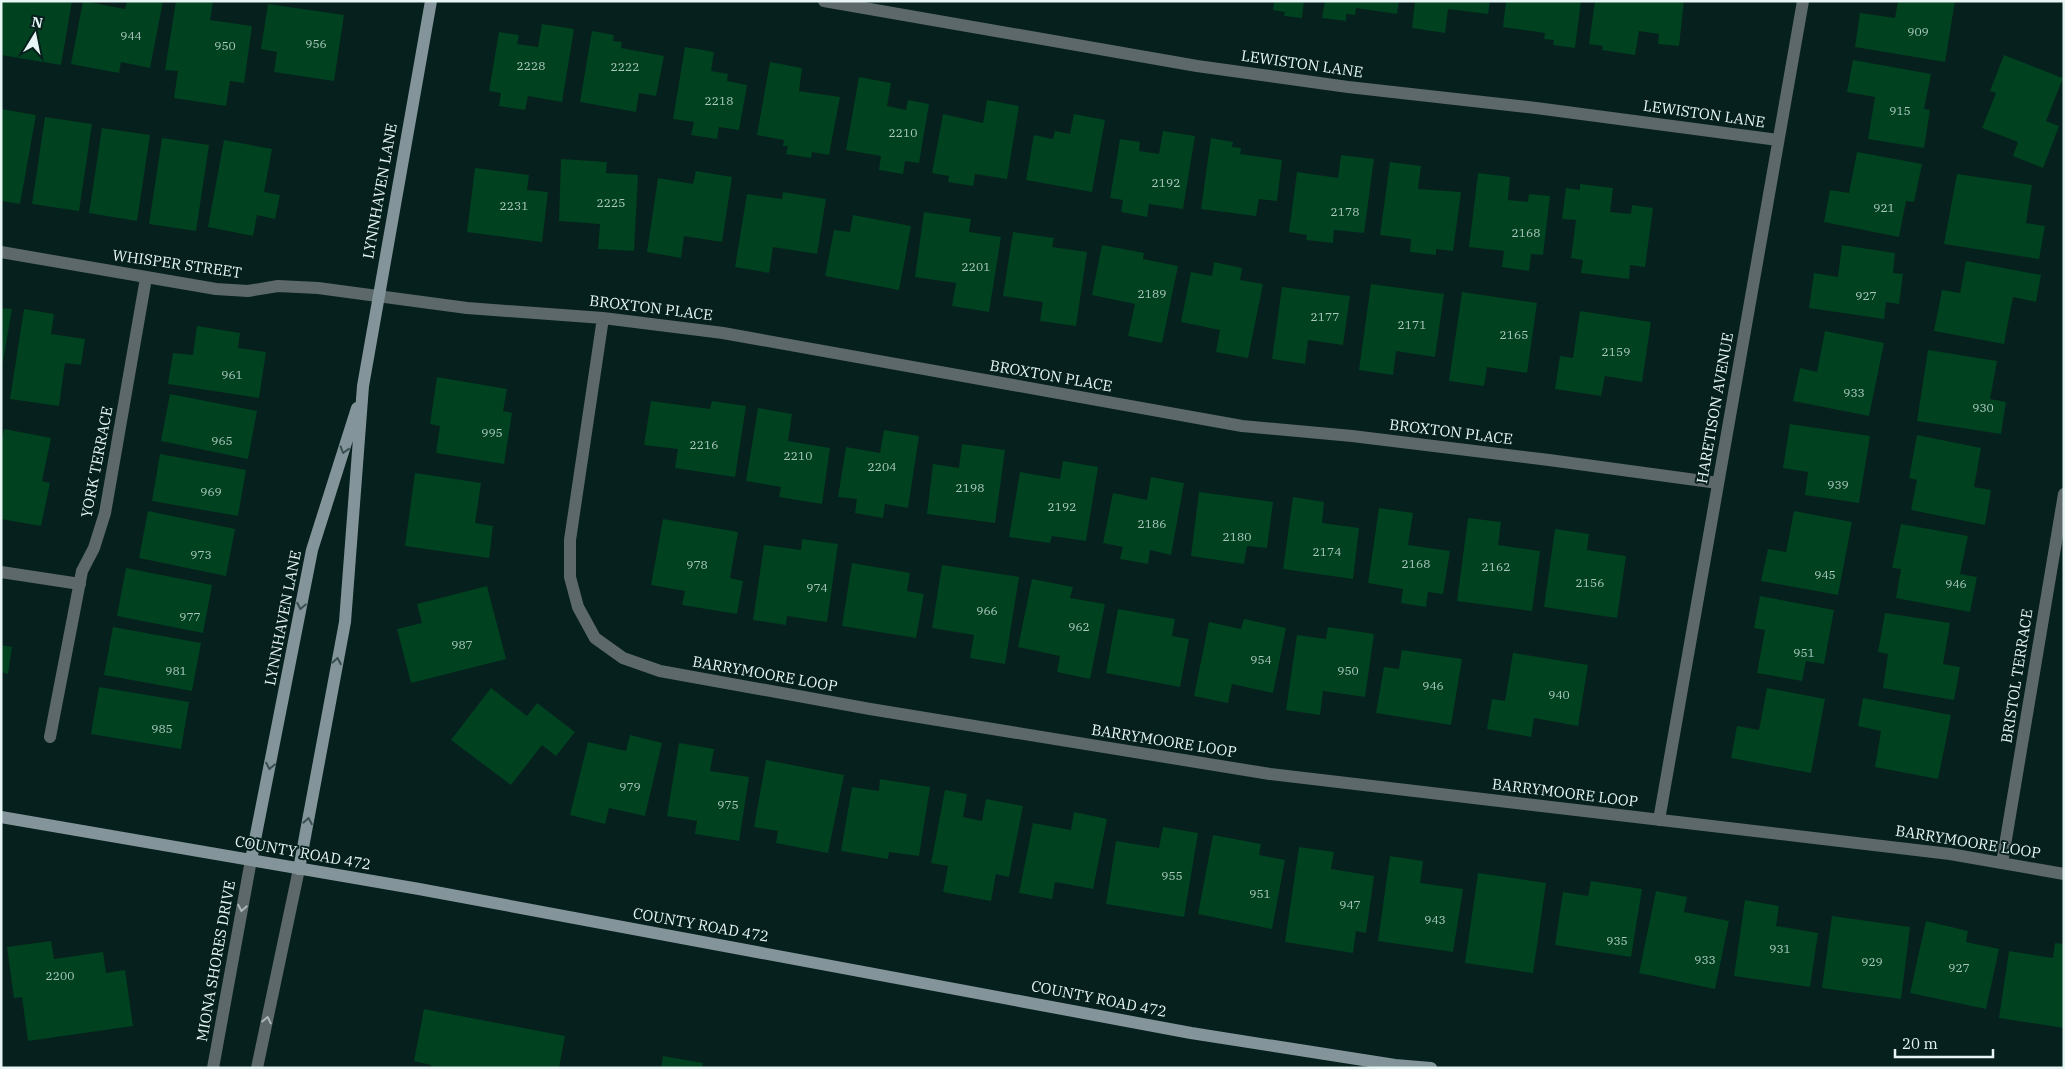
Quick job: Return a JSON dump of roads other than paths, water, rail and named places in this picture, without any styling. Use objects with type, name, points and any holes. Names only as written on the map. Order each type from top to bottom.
[{"type":"street","name":"LYNNHAVEN LANE","points":[[299,869],[345,622],[363,386],[430,1]]},
{"type":"street","name":"LEWISTON LANE","points":[[824,1],[1197,66],[1348,87],[1536,108],[1778,140]]},
{"type":"street","name":"HARETISON AVENUE","points":[[1659,820],[1802,1]]},
{"type":"street","name":"WHISPER STREET","points":[[1,252],[216,289],[248,290],[278,286],[318,288],[378,298]]},
{"type":"street","name":"YORK TERRACE","points":[[50,737],[82,571],[94,548],[105,513],[146,278]]},
{"type":"street","name":"BROXTON PLACE","points":[[378,298],[467,308],[603,318],[723,333],[1242,426],[1362,437],[1718,483]]},
{"type":"street","name":"BARRYMOORE LOOP","points":[[603,318],[570,540],[570,577],[578,607],[595,638],[623,658],[660,671],[870,709],[1270,774],[1950,854],[2064,874]]},
{"type":"street","name":"LYNNHAVEN LANE","points":[[251,860],[312,550],[363,386]]},
{"type":"street","name":"BRISTOL TERRACE","points":[[2002,863],[2064,494]]},
{"type":"street","points":[[1,572],[80,584]]},
{"type":"street","name":"COUNTY ROAD 472","points":[[1,817],[251,860],[1192,1033],[1399,1067],[1431,1068]]},
{"type":"street","name":"MIONA SHORES DRIVE","points":[[213,1068],[251,860]]},
{"type":"street","points":[[257,1068],[299,869]]}]
